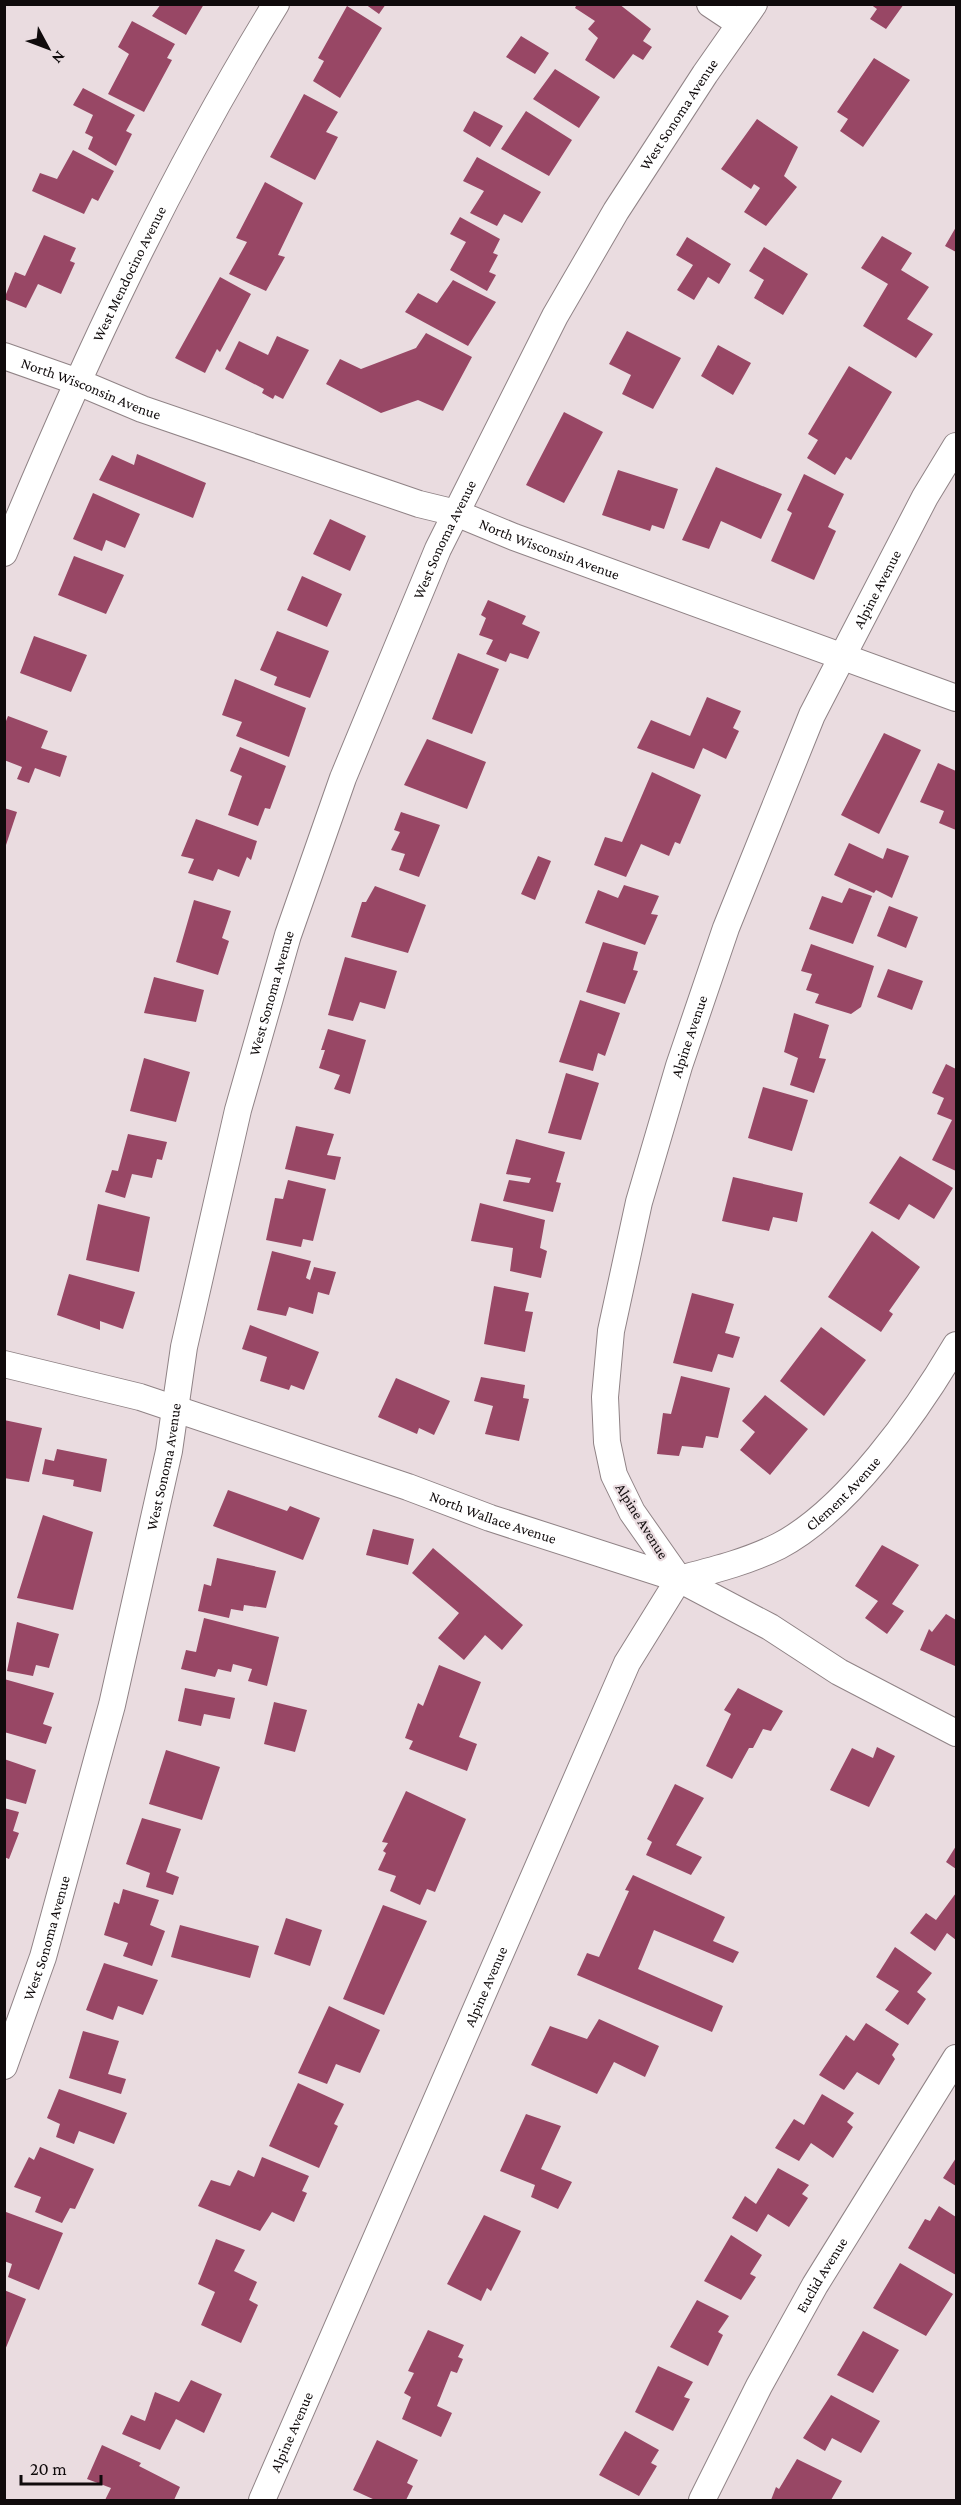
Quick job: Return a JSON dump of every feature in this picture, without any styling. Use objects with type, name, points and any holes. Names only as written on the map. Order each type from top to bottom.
[{"type":"street","name":"West Mendocino Avenue","points":[[4,553],[58,423],[157,218],[204,127],[276,4]]},
{"type":"street","points":[[710,4],[747,14]]},
{"type":"street","name":"West Sonoma Avenue","points":[[4,2066],[43,1957],[112,1705],[169,1451],[184,1347],[238,1110],[288,935],[343,778],[438,549],[555,316],[616,211],[747,14]]},
{"type":"street","name":"North Wisconsin Avenue","points":[[4,356],[78,382],[142,410],[419,504],[456,513],[514,537],[957,698]]},
{"type":"street","name":"Alpine Avenue","points":[[262,2500],[627,1663],[680,1579],[632,1512],[614,1475],[607,1442],[605,1397],[610,1331],[639,1202],[679,1066],[719,949],[812,715],[925,497],[957,446]]},
{"type":"street","name":"Clement Avenue","points":[[680,1579],[744,1562],[782,1544],[814,1521],[853,1487],[879,1458],[957,1345]]},
{"type":"street","name":"North Wallace Avenue","points":[[4,1364],[140,1397],[408,1487],[490,1518],[680,1579],[770,1627],[839,1672],[957,1733]]},
{"type":"street","name":"Euclid Avenue","points":[[702,2500],[759,2385],[815,2285],[957,2058]]},
{"type":"building","points":[[161,4],[204,4],[186,35],[152,16]]},
{"type":"building","points":[[365,4],[386,4],[379,14]]},
{"type":"building","points":[[577,4],[619,4],[651,29],[643,41],[652,47],[643,60],[633,54],[614,79],[585,60],[598,38],[588,29],[595,21],[575,8]]},
{"type":"building","points":[[870,4],[904,4],[886,29],[870,19],[877,9]]},
{"type":"building","points":[[347,6],[382,28],[340,98],[313,81],[324,61],[318,58]]},
{"type":"building","points":[[132,21],[175,44],[167,58],[172,60],[144,112],[108,94],[129,54],[118,47]]},
{"type":"building","points":[[521,36],[549,53],[535,74],[506,57]]},
{"type":"building","points":[[874,58],[910,80],[863,147],[840,131],[848,119],[837,112]]},
{"type":"building","points":[[555,69],[600,97],[579,128],[533,99]]},
{"type":"building","points":[[83,88],[135,115],[126,131],[132,134],[116,166],[88,149],[93,137],[85,133],[93,115],[73,105]]},
{"type":"building","points":[[304,94],[338,112],[326,132],[338,137],[315,180],[270,157]]},
{"type":"building","points":[[474,111],[503,126],[490,147],[463,131]]},
{"type":"building","points":[[526,111],[572,140],[549,176],[501,149]]},
{"type":"building","points":[[757,119],[798,147],[784,176],[797,187],[766,226],[744,212],[760,188],[754,184],[751,189],[721,169]]},
{"type":"building","points":[[73,150],[114,171],[98,201],[92,198],[84,214],[32,191],[40,173],[57,179]]},
{"type":"building","points":[[477,157],[541,192],[522,223],[504,214],[497,226],[470,213],[484,191],[463,181]]},
{"type":"building","points":[[265,182],[303,203],[278,255],[285,257],[266,291],[229,274],[247,242],[236,238]]},
{"type":"building","points":[[460,217],[500,239],[493,253],[498,255],[489,272],[496,275],[487,291],[450,270],[466,242],[450,234]]},
{"type":"building","points":[[956,227],[956,252],[945,246]]},
{"type":"building","points":[[44,235],[76,248],[70,261],[75,263],[61,294],[38,284],[26,308],[4,299],[15,272],[25,276]]},
{"type":"building","points":[[882,236],[912,253],[901,270],[929,287],[907,319],[933,334],[916,358],[863,326],[888,284],[861,268]]},
{"type":"building","points":[[687,237],[731,264],[719,284],[708,277],[694,300],[677,290],[693,265],[676,255]]},
{"type":"building","points":[[764,247],[808,274],[783,315],[754,298],[764,280],[749,271]]},
{"type":"building","points":[[220,277],[251,294],[220,352],[217,349],[205,373],[175,358]]},
{"type":"building","points":[[453,280],[496,302],[468,346],[405,312],[418,293],[437,303]]},
{"type":"building","points":[[627,331],[681,358],[653,409],[622,394],[631,375],[609,364]]},
{"type":"building","points":[[426,333],[472,357],[443,411],[418,400],[381,413],[326,384],[340,359],[361,369],[416,348]]},
{"type":"building","points":[[277,336],[309,350],[283,399],[275,395],[273,399],[262,393],[264,389],[225,369],[239,341],[268,355]]},
{"type":"building","points":[[718,345],[751,363],[733,395],[701,376]]},
{"type":"building","points":[[849,366],[892,392],[851,460],[846,457],[835,475],[807,458],[818,440],[808,434]]},
{"type":"building","points":[[564,412],[603,432],[564,503],[526,485]]},
{"type":"building","points":[[137,454],[206,483],[193,518],[99,480],[112,455],[134,465]]},
{"type":"building","points":[[716,467],[782,494],[761,539],[721,521],[709,549],[682,540]]},
{"type":"building","points":[[618,470],[678,489],[664,529],[652,525],[650,531],[602,515]]},
{"type":"building","points":[[804,474],[844,494],[828,527],[836,531],[814,580],[771,561],[792,513],[787,510]]},
{"type":"building","points":[[93,493],[140,514],[125,548],[106,540],[102,551],[73,539]]},
{"type":"building","points":[[330,519],[366,536],[350,571],[313,554]]},
{"type":"building","points":[[74,556],[124,575],[106,614],[58,595]]},
{"type":"building","points":[[302,576],[342,594],[327,627],[287,610]]},
{"type":"building","points":[[488,600],[526,616],[522,624],[540,632],[528,659],[510,653],[506,662],[486,654],[493,640],[479,635],[486,618],[481,615]]},
{"type":"building","points":[[277,631],[329,651],[310,698],[274,685],[277,677],[260,670]]},
{"type":"building","points":[[34,636],[87,655],[71,692],[20,673]]},
{"type":"building","points":[[458,653],[499,669],[472,734],[432,719]]},
{"type":"building","points":[[235,679],[306,708],[289,757],[236,736],[242,722],[222,715]]},
{"type":"building","points":[[707,697],[741,711],[733,728],[739,731],[726,759],[703,748],[694,769],[637,748],[651,720],[690,736]]},
{"type":"building","points":[[8,716],[48,731],[41,748],[67,756],[60,777],[35,768],[29,783],[17,779],[22,767],[4,760],[4,726]]},
{"type":"building","points":[[884,733],[921,750],[879,834],[841,815]]},
{"type":"building","points":[[427,739],[486,762],[467,809],[404,785]]},
{"type":"building","points":[[240,747],[286,766],[270,809],[265,808],[258,826],[228,815],[242,776],[230,771]]},
{"type":"building","points":[[938,763],[956,771],[956,830],[939,823],[944,811],[920,802]]},
{"type":"building","points":[[652,772],[701,795],[680,844],[675,842],[669,856],[641,844],[626,877],[594,865],[605,837],[622,842]]},
{"type":"building","points":[[4,808],[17,812],[5,848],[4,848]]},
{"type":"building","points":[[401,812],[440,825],[419,877],[399,870],[405,854],[391,850],[400,832],[394,830]]},
{"type":"building","points":[[196,819],[257,841],[251,860],[247,857],[239,877],[218,869],[213,881],[188,873],[194,859],[181,856]]},
{"type":"building","points":[[849,843],[883,859],[887,848],[909,856],[892,898],[876,890],[874,893],[834,875]]},
{"type":"building","points":[[538,856],[551,861],[535,900],[521,894]]},
{"type":"building","points":[[624,885],[659,896],[651,914],[658,915],[645,945],[585,923],[598,890],[618,898]]},
{"type":"building","points":[[375,886],[426,905],[408,953],[351,937],[362,902],[366,902]]},
{"type":"building","points":[[849,888],[872,896],[853,944],[809,929],[822,896],[842,903]]},
{"type":"building","points":[[194,900],[231,911],[222,938],[229,941],[218,975],[176,962]]},
{"type":"building","points":[[889,906],[918,917],[906,948],[877,936]]},
{"type":"building","points":[[603,942],[638,952],[633,970],[638,971],[625,1004],[586,992]]},
{"type":"building","points":[[811,944],[874,966],[861,1007],[851,1014],[815,1003],[819,994],[806,990],[812,974],[801,971]]},
{"type":"building","points":[[345,957],[397,971],[385,1009],[360,1002],[353,1021],[328,1015]]},
{"type":"building","points":[[888,969],[923,981],[912,1010],[877,997]]},
{"type":"building","points":[[154,977],[204,990],[196,1022],[144,1013]]},
{"type":"building","points":[[580,1000],[620,1013],[605,1056],[598,1053],[593,1071],[559,1062]]},
{"type":"building","points":[[794,1013],[829,1025],[819,1058],[826,1059],[814,1093],[790,1085],[798,1058],[784,1052]]},
{"type":"building","points":[[328,1029],[366,1040],[350,1094],[334,1089],[340,1075],[319,1068],[325,1050],[321,1050]]},
{"type":"building","points":[[144,1058],[190,1072],[176,1122],[130,1111]]},
{"type":"building","points":[[946,1064],[956,1069],[956,1171],[932,1160],[952,1120],[937,1114],[944,1098],[932,1093]]},
{"type":"building","points":[[566,1073],[599,1083],[581,1140],[548,1133]]},
{"type":"building","points":[[763,1087],[808,1100],[792,1151],[748,1138]]},
{"type":"building","points":[[296,1126],[334,1134],[327,1155],[341,1157],[335,1180],[285,1169]]},
{"type":"building","points":[[128,1134],[167,1142],[162,1160],[157,1159],[152,1178],[132,1174],[125,1198],[105,1192],[112,1170],[118,1171]]},
{"type":"building","points":[[516,1139],[565,1152],[556,1182],[561,1183],[553,1212],[503,1201],[509,1180],[529,1183],[531,1178],[506,1174]]},
{"type":"building","points":[[900,1156],[953,1188],[934,1219],[909,1204],[899,1220],[869,1203]]},
{"type":"building","points":[[733,1177],[803,1193],[797,1222],[773,1217],[769,1231],[722,1221]]},
{"type":"building","points":[[288,1180],[326,1189],[313,1241],[303,1239],[301,1247],[266,1240],[275,1198],[283,1199]]},
{"type":"building","points":[[480,1203],[545,1220],[540,1248],[547,1251],[541,1278],[510,1271],[513,1248],[471,1241]]},
{"type":"building","points":[[98,1204],[150,1217],[139,1272],[86,1260]]},
{"type":"building","points":[[872,1231],[920,1267],[889,1311],[893,1314],[881,1332],[828,1297]]},
{"type":"building","points":[[272,1251],[311,1261],[306,1278],[310,1280],[314,1267],[336,1272],[329,1295],[318,1292],[313,1314],[289,1307],[286,1316],[257,1310]]},
{"type":"building","points":[[69,1274],[135,1292],[123,1329],[100,1321],[100,1330],[57,1315]]},
{"type":"building","points":[[494,1286],[529,1293],[525,1311],[533,1312],[525,1352],[484,1344]]},
{"type":"building","points":[[692,1293],[734,1304],[725,1333],[740,1337],[733,1358],[718,1354],[712,1372],[673,1363]]},
{"type":"building","points":[[250,1325],[319,1352],[304,1390],[291,1385],[289,1390],[260,1381],[267,1357],[242,1349]]},
{"type":"building","points":[[821,1327],[866,1360],[824,1416],[780,1381]]},
{"type":"building","points":[[681,1376],[730,1388],[718,1438],[706,1436],[703,1448],[682,1446],[679,1456],[657,1454],[663,1413],[671,1414]]},
{"type":"building","points":[[481,1377],[525,1385],[523,1398],[529,1399],[519,1441],[485,1434],[493,1406],[474,1401]]},
{"type":"building","points":[[396,1378],[450,1401],[434,1435],[419,1428],[417,1434],[378,1417]]},
{"type":"building","points":[[765,1395],[808,1429],[770,1475],[740,1450],[755,1432],[742,1421]]},
{"type":"building","points":[[4,1420],[42,1428],[29,1482],[4,1478]]},
{"type":"building","points":[[57,1449],[107,1459],[101,1492],[73,1486],[74,1480],[42,1474],[45,1459],[54,1461]]},
{"type":"building","points":[[228,1490],[287,1511],[290,1506],[320,1518],[303,1560],[213,1526]]},
{"type":"building","points":[[43,1515],[93,1532],[73,1610],[17,1598]]},
{"type":"building","points":[[373,1529],[414,1539],[408,1565],[366,1555]]},
{"type":"building","points":[[882,1545],[919,1565],[892,1604],[904,1611],[887,1634],[865,1618],[878,1601],[855,1586]]},
{"type":"building","points":[[433,1548],[523,1625],[502,1650],[485,1635],[464,1660],[438,1638],[459,1613],[412,1573]]},
{"type":"building","points":[[217,1558],[276,1571],[266,1608],[244,1605],[243,1611],[231,1609],[229,1618],[198,1611],[204,1584],[211,1586]]},
{"type":"building","points":[[946,1614],[956,1620],[955,1666],[920,1650],[929,1629],[932,1632]]},
{"type":"building","points":[[204,1618],[279,1637],[267,1686],[248,1681],[252,1669],[233,1664],[231,1672],[218,1669],[215,1677],[181,1669],[186,1650],[196,1652]]},
{"type":"building","points":[[17,1622],[59,1634],[49,1668],[36,1665],[33,1676],[7,1671]]},
{"type":"building","points":[[439,1665],[481,1682],[459,1737],[477,1744],[467,1771],[409,1749],[413,1741],[405,1738],[418,1703],[423,1706]]},
{"type":"building","points":[[4,1679],[54,1693],[43,1724],[52,1727],[46,1744],[4,1732]]},
{"type":"building","points":[[185,1688],[235,1698],[230,1719],[204,1714],[201,1726],[178,1721]]},
{"type":"building","points":[[738,1688],[783,1711],[771,1731],[763,1729],[753,1748],[749,1748],[732,1779],[706,1766],[731,1714],[724,1710]]},
{"type":"building","points":[[274,1702],[307,1710],[295,1752],[264,1744]]},
{"type":"building","points":[[877,1747],[895,1756],[869,1807],[830,1790],[852,1748],[873,1758]]},
{"type":"building","points":[[166,1750],[220,1767],[202,1820],[149,1804]]},
{"type":"building","points":[[4,1759],[36,1770],[26,1804],[4,1798]]},
{"type":"building","points":[[675,1784],[704,1798],[676,1845],[702,1857],[691,1875],[646,1855],[652,1842],[647,1839]]},
{"type":"building","points":[[406,1791],[466,1819],[435,1892],[427,1889],[420,1905],[390,1891],[396,1876],[378,1870],[386,1853],[383,1851],[388,1843],[382,1842]]},
{"type":"building","points":[[4,1808],[19,1812],[13,1831],[19,1833],[9,1859],[4,1857]]},
{"type":"building","points":[[142,1818],[181,1829],[166,1872],[179,1877],[173,1895],[146,1887],[150,1873],[126,1864]]},
{"type":"building","points":[[956,1846],[956,1869],[946,1862]]},
{"type":"building","points":[[633,1875],[725,1917],[713,1941],[739,1952],[733,1963],[654,1930],[638,1969],[723,2006],[712,2032],[577,1975],[587,1953],[599,1957],[629,1891],[625,1890]]},
{"type":"building","points":[[123,1889],[159,1900],[150,1925],[165,1931],[152,1966],[123,1956],[128,1943],[104,1935],[114,1902],[119,1904]]},
{"type":"building","points":[[956,1893],[956,1940],[947,1933],[935,1951],[910,1933],[926,1913],[936,1920]]},
{"type":"building","points":[[383,1905],[427,1921],[384,2015],[343,1999]]},
{"type":"building","points":[[286,1918],[322,1930],[310,1966],[274,1954]]},
{"type":"building","points":[[180,1925],[259,1946],[250,1978],[171,1957]]},
{"type":"building","points":[[895,1947],[932,1973],[917,1992],[926,1999],[908,2025],[885,2010],[899,1991],[876,1977]]},
{"type":"building","points":[[104,1963],[158,1980],[143,2015],[118,2006],[113,2020],[86,2010]]},
{"type":"building","points":[[329,2006],[380,2030],[360,2073],[336,2064],[327,2084],[298,2073]]},
{"type":"building","points":[[599,2019],[659,2046],[645,2077],[614,2062],[597,2094],[531,2065],[550,2026],[587,2039]]},
{"type":"building","points":[[866,2023],[899,2044],[892,2055],[895,2059],[879,2085],[857,2072],[844,2090],[819,2075],[846,2035],[854,2041]]},
{"type":"building","points":[[83,2031],[119,2041],[108,2074],[126,2079],[121,2094],[69,2078]]},
{"type":"building","points":[[298,2083],[344,2104],[334,2124],[338,2126],[319,2168],[269,2146]]},
{"type":"building","points":[[59,2089],[127,2113],[114,2144],[79,2131],[74,2144],[56,2137],[60,2124],[47,2118]]},
{"type":"building","points":[[822,2094],[854,2113],[847,2122],[853,2127],[833,2158],[811,2143],[799,2161],[775,2148],[794,2119],[804,2125]]},
{"type":"building","points":[[526,2114],[561,2126],[541,2169],[572,2182],[558,2209],[531,2197],[535,2185],[500,2171]]},
{"type":"building","points":[[40,2147],[94,2169],[75,2209],[70,2208],[62,2223],[35,2212],[41,2197],[14,2187],[29,2157],[34,2160]]},
{"type":"building","points":[[262,2157],[309,2176],[302,2191],[307,2193],[294,2222],[272,2212],[260,2231],[198,2206],[211,2180],[230,2186],[238,2170],[254,2177]]},
{"type":"building","points":[[956,2158],[956,2186],[943,2178]]},
{"type":"building","points":[[778,2168],[809,2185],[802,2194],[808,2198],[789,2227],[768,2214],[757,2232],[732,2218],[745,2196],[756,2204]]},
{"type":"building","points":[[939,2206],[956,2217],[956,2275],[908,2248],[925,2219],[930,2221]]},
{"type":"building","points":[[6,2212],[63,2233],[39,2290],[8,2277],[12,2264],[4,2261]]},
{"type":"building","points":[[484,2215],[521,2231],[491,2291],[487,2288],[481,2301],[447,2284]]},
{"type":"building","points":[[731,2235],[762,2255],[750,2274],[756,2277],[741,2300],[704,2281]]},
{"type":"building","points":[[216,2239],[245,2250],[234,2271],[257,2282],[249,2300],[258,2305],[241,2343],[201,2325],[215,2292],[198,2284]]},
{"type":"building","points":[[900,2263],[953,2294],[926,2336],[873,2308]]},
{"type":"building","points":[[4,2290],[26,2299],[5,2350],[4,2350]]},
{"type":"building","points":[[697,2300],[729,2316],[718,2332],[723,2335],[708,2366],[670,2347]]},
{"type":"building","points":[[428,2330],[464,2345],[458,2357],[463,2359],[457,2373],[451,2371],[437,2406],[452,2413],[441,2437],[402,2419],[411,2397],[404,2393],[414,2373],[408,2371]]},
{"type":"building","points":[[863,2331],[899,2350],[873,2393],[837,2375]]},
{"type":"building","points":[[658,2366],[693,2382],[684,2397],[690,2399],[673,2431],[635,2412]]},
{"type":"building","points":[[191,2380],[222,2394],[204,2433],[176,2419],[160,2450],[122,2434],[131,2415],[145,2421],[155,2392],[179,2402]]},
{"type":"building","points":[[831,2395],[880,2421],[861,2453],[832,2438],[825,2451],[803,2438]]},
{"type":"building","points":[[625,2431],[659,2450],[651,2463],[657,2466],[639,2496],[599,2475]]},
{"type":"building","points":[[377,2440],[418,2460],[407,2483],[413,2486],[406,2500],[375,2500],[353,2490]]},
{"type":"building","points":[[102,2445],[141,2463],[139,2466],[180,2487],[174,2500],[105,2500],[111,2488],[87,2479]]},
{"type":"building","points":[[797,2459],[842,2481],[831,2500],[771,2500],[776,2487],[779,2489]]}]
